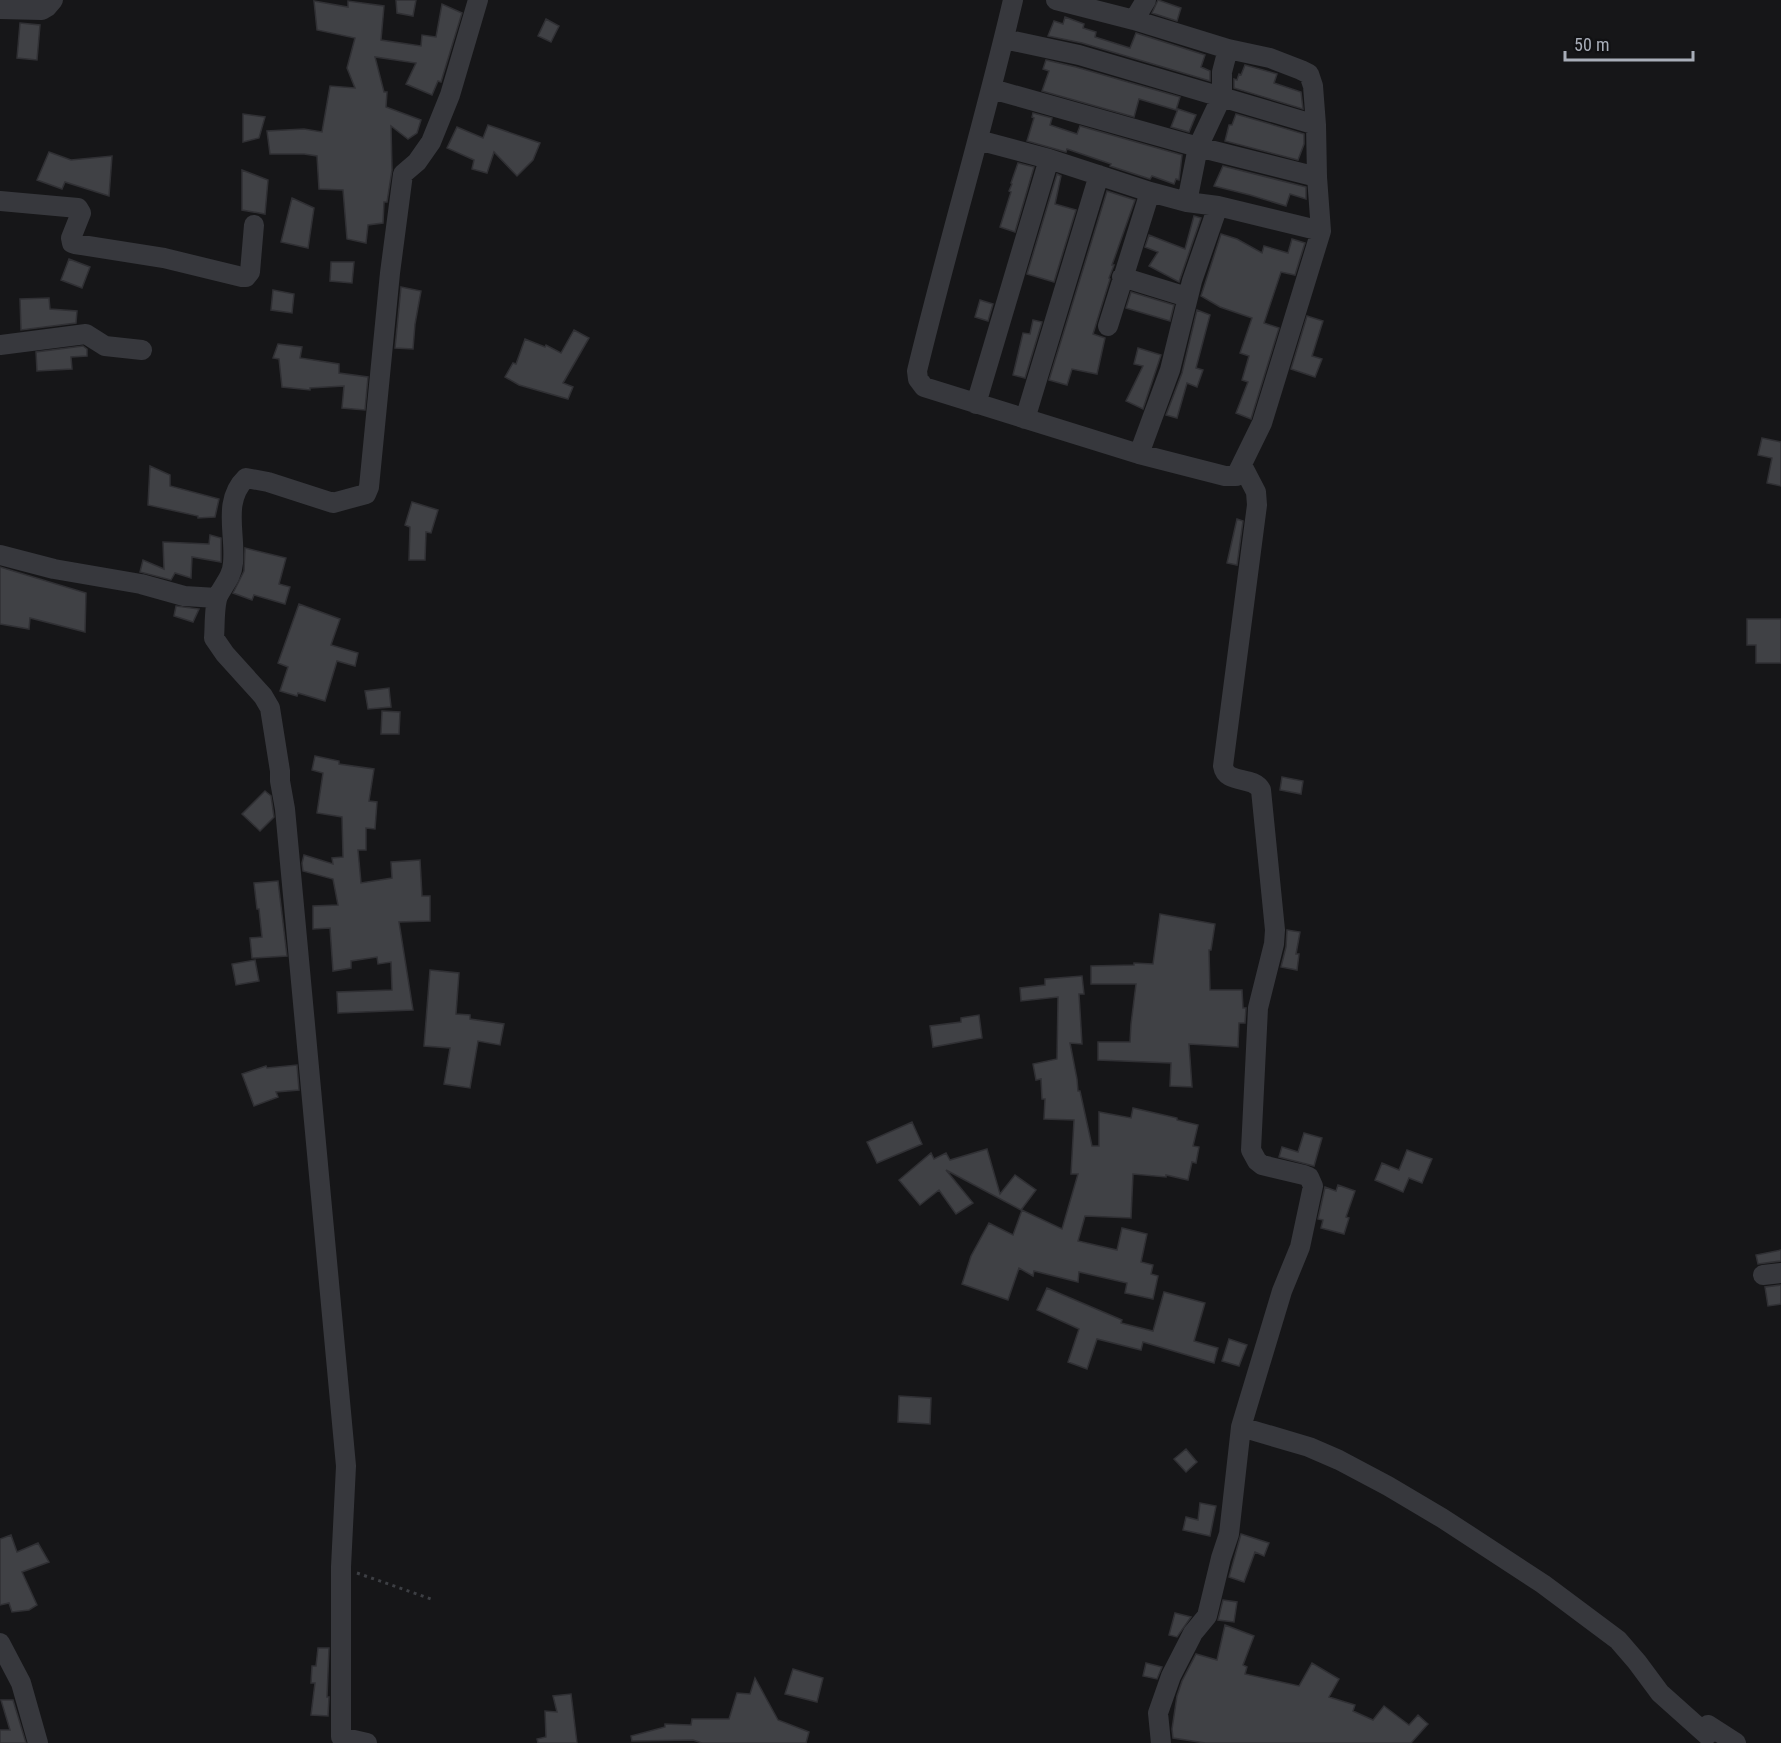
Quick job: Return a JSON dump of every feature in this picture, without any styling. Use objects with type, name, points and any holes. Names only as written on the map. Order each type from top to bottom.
[{"type":"street","points":[[0,9],[42,10],[53,0]]},
{"type":"street","points":[[367,1743],[341,1737],[341,1567],[346,1466],[285,809],[270,708],[263,696],[225,654],[214,638],[217,598],[229,579],[233,563],[231,511],[238,486],[246,478],[268,482],[333,503],[366,494],[369,487],[390,273],[403,174],[417,162],[431,142],[450,95],[478,0]]},
{"type":"street","points":[[1013,0],[992,89],[917,371],[918,379],[924,387],[1139,454],[1225,476],[1236,476],[1262,423],[1322,231],[1313,86],[1309,74],[1270,58],[1228,49],[1134,20],[1056,0]]},
{"type":"street","points":[[1134,20],[1146,0]]},
{"type":"street","points":[[1004,39],[1079,55],[1316,125]]},
{"type":"street","points":[[1187,202],[1198,147],[1222,96],[1222,72],[1228,49]]},
{"type":"street","points":[[992,89],[1198,147],[1317,177]]},
{"type":"street","points":[[978,140],[1187,202],[1218,206],[1322,231]]},
{"type":"street","points":[[976,404],[1048,159]]},
{"type":"street","points":[[1025,419],[1099,175]]},
{"type":"street","points":[[1108,326],[1150,192]]},
{"type":"street","points":[[0,201],[78,208],[81,213],[71,238],[72,243],[164,258],[242,277],[250,272],[254,225]]},
{"type":"street","points":[[1139,454],[1170,370],[1187,297],[1218,206]]},
{"type":"street","points":[[1122,277],[1187,297]]},
{"type":"street","points":[[0,345],[86,334],[105,346],[142,350]]},
{"type":"street","points":[[1161,1743],[1158,1713],[1171,1676],[1193,1633],[1207,1616],[1229,1534],[1241,1427],[1282,1291],[1300,1247],[1313,1186],[1309,1177],[1262,1165],[1252,1155],[1251,1150],[1258,1008],[1274,944],[1275,930],[1261,790],[1252,782],[1228,776],[1224,772],[1257,505],[1256,492],[1242,465]]},
{"type":"street","points":[[0,555],[54,569],[141,584],[184,596],[217,598]]},
{"type":"street","points":[[1241,1427],[1280,1438],[1339,1460],[1451,1524],[1543,1584],[1618,1640],[1660,1693],[1707,1735],[1708,1725],[1736,1743]]},
{"type":"street","points":[[0,1643],[21,1683],[38,1743]]},
{"type":"street","points":[[326,1743],[342,1727]]},
{"type":"path","points":[[341,1567],[435,1600]]},
{"type":"building","points":[[396,0],[416,0],[413,16],[397,13]]},
{"type":"building","points":[[1158,0],[1181,8],[1177,21],[1152,13]]},
{"type":"building","points":[[314,1],[348,7],[348,1],[384,6],[381,40],[421,46],[422,35],[436,37],[442,4],[462,13],[441,82],[438,81],[432,95],[406,84],[416,63],[375,57],[384,92],[387,92],[386,107],[421,120],[417,133],[408,139],[391,126],[392,170],[387,202],[384,202],[383,223],[368,225],[366,243],[347,239],[343,190],[319,189],[317,156],[270,154],[267,131],[304,129],[322,132],[330,86],[355,88],[347,68],[355,38],[317,30]]},
{"type":"building","points":[[1065,17],[1084,24],[1083,28],[1096,32],[1095,37],[1130,48],[1136,33],[1205,55],[1201,67],[1210,71],[1210,81],[1082,43],[1048,36],[1054,21],[1063,24]]},
{"type":"building","points":[[546,19],[559,26],[551,42],[538,36]]},
{"type":"building","points":[[20,23],[40,25],[37,60],[17,58]]},
{"type":"building","points":[[1046,60],[1180,97],[1176,110],[1139,99],[1134,117],[1042,91],[1049,71],[1043,69]]},
{"type":"building","points":[[1245,65],[1277,74],[1274,83],[1301,92],[1303,109],[1234,88],[1234,79],[1237,80],[1239,74],[1241,75]]},
{"type":"building","points":[[1178,109],[1196,115],[1189,132],[1171,127]]},
{"type":"building","points":[[1033,113],[1052,118],[1050,125],[1077,134],[1080,126],[1182,155],[1179,180],[1176,179],[1174,184],[1152,176],[1150,179],[1067,149],[1066,152],[1027,141],[1034,118]]},
{"type":"building","points":[[243,114],[265,117],[259,138],[243,142]]},
{"type":"building","points":[[1236,114],[1304,134],[1304,144],[1298,160],[1225,141],[1229,125],[1232,125]]},
{"type":"building","points":[[488,125],[540,143],[533,160],[517,176],[494,152],[487,173],[472,169],[474,160],[447,148],[457,127],[483,138]]},
{"type":"building","points":[[49,152],[71,160],[112,156],[109,196],[65,182],[62,189],[37,180]]},
{"type":"building","points":[[1018,163],[1034,167],[1015,232],[1000,227]]},
{"type":"building","points":[[1223,166],[1306,187],[1306,199],[1290,194],[1286,206],[1214,186]]},
{"type":"building","points":[[242,170],[268,180],[265,214],[242,210]]},
{"type":"building","points":[[1057,174],[1061,176],[1055,204],[1076,210],[1054,282],[1027,274]]},
{"type":"building","points":[[1107,191],[1135,200],[1112,265],[1114,265],[1093,334],[1105,338],[1097,374],[1072,369],[1067,385],[1049,380]]},
{"type":"building","points":[[292,198],[314,208],[308,248],[281,242]]},
{"type":"building","points":[[1194,216],[1201,218],[1179,282],[1149,266],[1158,252],[1145,247],[1149,235],[1185,249]]},
{"type":"building","points":[[1221,234],[1237,239],[1262,253],[1264,246],[1288,253],[1292,239],[1305,243],[1295,275],[1281,272],[1264,323],[1279,328],[1251,419],[1236,413],[1248,382],[1242,380],[1249,356],[1240,353],[1252,318],[1220,307],[1201,296]]},
{"type":"building","points":[[69,259],[90,267],[82,288],[61,280]]},
{"type":"building","points":[[331,262],[354,262],[352,283],[330,281]]},
{"type":"building","points":[[401,287],[421,291],[413,349],[395,348]]},
{"type":"building","points":[[273,290],[294,294],[292,313],[271,310]]},
{"type":"building","points":[[1131,292],[1174,305],[1170,321],[1126,308]]},
{"type":"building","points":[[49,298],[50,309],[77,311],[76,323],[21,330],[20,299]]},
{"type":"building","points":[[980,300],[993,304],[988,321],[975,317]]},
{"type":"building","points":[[1197,310],[1210,315],[1196,368],[1203,370],[1197,387],[1187,383],[1177,418],[1166,415],[1182,373]]},
{"type":"building","points":[[1307,316],[1323,321],[1312,356],[1322,359],[1315,377],[1291,369]]},
{"type":"building","points":[[1033,320],[1042,322],[1025,378],[1013,375],[1023,333],[1030,334]]},
{"type":"building","points":[[574,330],[589,338],[563,383],[573,387],[568,399],[519,385],[505,377],[513,363],[516,364],[525,339],[545,347],[546,345],[561,353]]},
{"type":"building","points":[[278,344],[302,347],[300,358],[339,364],[339,373],[368,377],[365,410],[342,408],[344,386],[310,388],[310,390],[282,387],[279,359],[273,358]]},
{"type":"building","points":[[83,346],[87,349],[87,356],[71,357],[72,369],[37,371],[36,352]]},
{"type":"building","points":[[1138,348],[1161,355],[1143,409],[1126,401],[1143,366],[1134,364]]},
{"type":"building","points":[[1762,438],[1781,442],[1781,486],[1767,483],[1772,458],[1758,455]]},
{"type":"building","points":[[150,466],[170,475],[170,486],[219,499],[215,517],[198,518],[198,516],[148,505]]},
{"type":"building","points":[[412,502],[438,510],[431,533],[426,532],[425,560],[409,560],[410,527],[405,525]]},
{"type":"building","points":[[1237,519],[1243,521],[1237,565],[1227,563]]},
{"type":"building","points":[[210,535],[221,538],[221,562],[192,557],[191,578],[175,573],[171,580],[140,572],[143,560],[164,569],[163,542],[209,544]]},
{"type":"building","points":[[245,548],[286,558],[279,584],[290,587],[285,604],[254,595],[252,600],[233,593],[244,571]]},
{"type":"building","points":[[0,567],[86,593],[85,632],[30,618],[29,629],[0,624]]},
{"type":"building","points":[[299,604],[340,619],[331,645],[358,653],[355,666],[337,661],[325,701],[298,693],[297,696],[280,691],[288,667],[278,663]]},
{"type":"building","points":[[176,606],[199,609],[193,622],[174,616]]},
{"type":"building","points":[[1747,619],[1781,619],[1781,663],[1756,663],[1756,645],[1747,645]]},
{"type":"building","points":[[389,688],[391,707],[368,709],[365,691]]},
{"type":"building","points":[[382,711],[400,712],[399,734],[381,734]]},
{"type":"building","points":[[315,756],[339,761],[339,764],[374,769],[369,801],[377,802],[375,829],[366,828],[366,850],[358,850],[361,883],[392,878],[391,862],[420,860],[422,896],[430,896],[430,921],[399,922],[413,1010],[338,1013],[337,992],[392,990],[391,962],[378,964],[377,957],[351,961],[351,968],[333,971],[330,928],[313,929],[313,906],[338,905],[333,879],[303,871],[304,855],[333,864],[332,858],[343,857],[342,817],[317,813],[323,773],[312,770]]},
{"type":"building","points":[[1282,777],[1303,781],[1301,794],[1280,790]]},
{"type":"building","points":[[265,791],[271,796],[274,817],[260,831],[242,814]]},
{"type":"building","points":[[278,881],[287,956],[252,958],[250,938],[262,937],[254,883]]},
{"type":"building","points":[[1160,914],[1215,924],[1211,950],[1209,950],[1210,990],[1242,990],[1243,1008],[1246,1008],[1245,1023],[1239,1023],[1238,1047],[1189,1044],[1192,1087],[1170,1086],[1171,1063],[1098,1060],[1098,1042],[1130,1042],[1136,984],[1091,984],[1091,966],[1153,964]]},
{"type":"building","points":[[1287,930],[1300,932],[1296,954],[1299,954],[1297,970],[1281,967]]},
{"type":"building","points":[[255,960],[259,981],[236,985],[232,964]]},
{"type":"building","points":[[430,970],[459,973],[456,1014],[470,1015],[470,1019],[504,1024],[500,1045],[478,1041],[470,1088],[444,1084],[450,1048],[424,1046]]},
{"type":"building","points":[[1082,976],[1084,994],[1079,994],[1082,1044],[1070,1043],[1078,1091],[1080,1091],[1092,1146],[1099,1146],[1099,1112],[1131,1118],[1133,1108],[1198,1125],[1193,1146],[1199,1147],[1196,1163],[1192,1162],[1188,1180],[1166,1175],[1166,1177],[1133,1174],[1131,1218],[1085,1216],[1078,1241],[1117,1250],[1122,1228],[1147,1234],[1141,1262],[1153,1265],[1151,1274],[1158,1276],[1153,1299],[1125,1293],[1127,1283],[1079,1272],[1078,1282],[1034,1271],[1033,1276],[1019,1268],[1008,1300],[962,1284],[971,1256],[989,1223],[1013,1235],[1022,1210],[1062,1229],[1078,1174],[1071,1174],[1074,1120],[1044,1119],[1045,1099],[1042,1099],[1041,1079],[1036,1080],[1033,1064],[1057,1059],[1058,997],[1021,1001],[1020,988],[1045,985],[1045,979]]},
{"type":"building","points":[[979,1015],[982,1038],[933,1047],[930,1026],[961,1022],[961,1018]]},
{"type":"building","points":[[297,1065],[299,1090],[276,1092],[278,1097],[254,1106],[242,1074],[266,1066],[267,1068]]},
{"type":"building","points":[[912,1122],[922,1144],[877,1163],[867,1142]]},
{"type":"building","points":[[1304,1133],[1322,1138],[1314,1166],[1279,1157],[1282,1147],[1298,1152]]},
{"type":"building","points":[[987,1149],[1000,1194],[1015,1175],[1036,1190],[1021,1210],[946,1170],[973,1203],[956,1214],[939,1190],[920,1205],[899,1180],[931,1153],[934,1159],[946,1153],[950,1160]]},
{"type":"building","points":[[1407,1150],[1432,1159],[1422,1183],[1409,1178],[1403,1192],[1375,1180],[1382,1163],[1399,1170]]},
{"type":"building","points":[[1338,1185],[1355,1191],[1346,1217],[1349,1218],[1344,1234],[1321,1228],[1323,1220],[1318,1219],[1325,1187],[1336,1191]]},
{"type":"building","points":[[1781,1250],[1781,1261],[1758,1264],[1756,1255]]},
{"type":"building","points":[[1781,1285],[1781,1304],[1768,1306],[1765,1287]]},
{"type":"building","points":[[1047,1288],[1122,1320],[1121,1323],[1153,1331],[1164,1292],[1205,1303],[1194,1341],[1218,1348],[1214,1363],[1143,1342],[1141,1350],[1097,1339],[1087,1369],[1068,1362],[1079,1329],[1037,1310]]},
{"type":"building","points":[[1229,1339],[1247,1345],[1239,1366],[1222,1361]]},
{"type":"building","points":[[899,1396],[931,1398],[930,1424],[898,1422]]},
{"type":"building","points":[[1186,1449],[1197,1462],[1186,1472],[1174,1459]]},
{"type":"building","points":[[1200,1503],[1216,1506],[1210,1536],[1183,1530],[1186,1517],[1198,1520]]},
{"type":"building","points":[[1241,1534],[1269,1543],[1264,1556],[1255,1552],[1244,1582],[1229,1577]]},
{"type":"building","points":[[11,1535],[17,1552],[38,1543],[49,1562],[22,1572],[37,1605],[29,1610],[12,1612],[9,1603],[0,1605],[0,1539]]},
{"type":"building","points":[[1223,1600],[1237,1602],[1234,1622],[1218,1620]]},
{"type":"building","points":[[1175,1613],[1191,1617],[1177,1637],[1169,1635]]},
{"type":"building","points":[[1225,1625],[1254,1636],[1243,1665],[1247,1667],[1245,1674],[1299,1686],[1312,1663],[1339,1679],[1329,1697],[1355,1705],[1353,1711],[1373,1720],[1384,1706],[1409,1725],[1418,1715],[1428,1724],[1411,1743],[1205,1743],[1173,1738],[1172,1729],[1177,1696],[1182,1681],[1196,1654],[1217,1660]]},
{"type":"building","points":[[318,1648],[329,1648],[328,1716],[311,1715],[315,1683],[311,1683],[312,1666],[316,1666]]},
{"type":"building","points":[[1146,1663],[1162,1667],[1157,1679],[1143,1676]]},
{"type":"building","points":[[793,1669],[823,1678],[817,1702],[785,1694]]},
{"type":"building","points":[[755,1678],[778,1720],[809,1732],[806,1743],[632,1741],[631,1736],[665,1727],[665,1724],[691,1725],[692,1719],[729,1719],[737,1693],[750,1694]]},
{"type":"building","points":[[571,1694],[577,1743],[538,1743],[537,1739],[546,1737],[545,1711],[557,1712],[553,1696]]},
{"type":"building","points":[[1,1700],[13,1700],[26,1743],[0,1743],[0,1730],[10,1730]]}]
